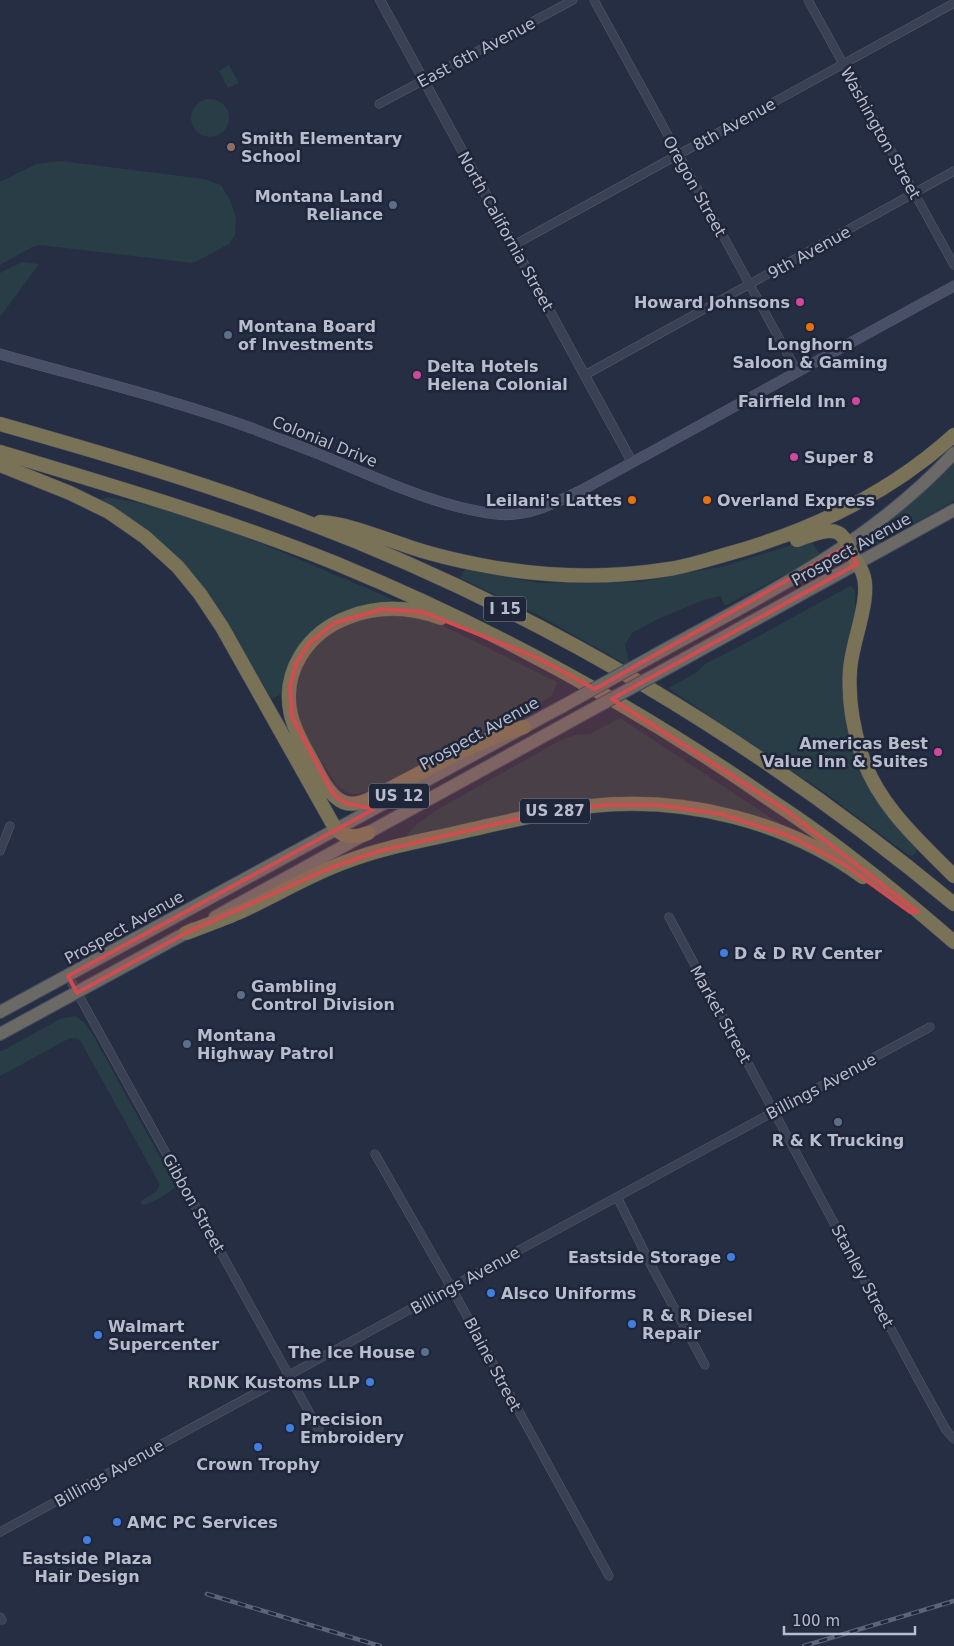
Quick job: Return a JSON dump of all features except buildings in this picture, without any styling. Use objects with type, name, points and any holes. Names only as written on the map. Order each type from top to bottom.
[{"type":"highway","name":"I 15","points":[[0,424],[171,474],[307,522],[395,558],[483,598],[644,686],[726,736],[805,790],[889,852],[954,904]]},
{"type":"highway","points":[[671,569],[752,547],[788,535],[826,518],[859,502],[894,481],[954,436]]},
{"type":"highway","name":"I 15","points":[[0,452],[176,505],[274,539],[408,594],[538,658],[649,720],[730,772],[835,846],[954,942]]},
{"type":"highway","name":"Prospect Avenue","points":[[0,1012],[337,830],[802,574],[847,546],[877,523],[909,497],[954,453]]},
{"type":"highway","points":[[0,465],[70,492],[109,512],[145,537],[178,567],[193,584],[218,621],[337,830],[343,835],[351,836],[368,833]]},
{"type":"highway","name":"Prospect Avenue","points":[[0,1034],[954,510]]},
{"type":"highway","points":[[307,522],[343,525],[445,557],[481,565],[518,571],[595,575],[704,565],[732,559],[824,532],[840,534],[864,577],[864,598],[852,651],[850,680],[854,727],[862,754],[872,780],[887,804],[954,876]]},
{"type":"highway","points":[[524,727],[462,750],[369,800],[348,804],[339,800],[328,788],[299,737],[290,710],[290,686],[293,671],[300,656],[320,632],[349,616],[382,609],[408,609],[430,614],[538,658]]},
{"type":"highway","name":"US 287","points":[[186,933],[243,910],[337,865],[369,854],[529,816],[607,805],[642,804],[689,808],[763,826],[796,839],[828,855],[910,912],[918,912]]},
{"type":"main road","name":"Colonial Drive","points":[[0,354],[234,422],[312,451],[388,483],[456,505],[488,513],[518,515],[548,506],[582,490],[954,286]]},
{"type":"street","name":"North California Street","points":[[380,0],[632,462]]},
{"type":"street","name":"East 6th Avenue","points":[[379,104],[573,0]]},
{"type":"street","name":"Oregon Street","points":[[594,0],[798,371]]},
{"type":"street","name":"Washington Street","points":[[808,0],[954,265]]},
{"type":"street","name":"8th Avenue","points":[[514,245],[954,3]]},
{"type":"street","name":"9th Avenue","points":[[585,375],[954,171]]},
{"type":"street","points":[[0,851],[10,826]]},
{"type":"street","name":"Market Street","points":[[669,917],[774,1111]]},
{"type":"street","name":"Gibbon Street","points":[[68,976],[319,1430]]},
{"type":"street","name":"Billings Avenue","points":[[0,1532],[930,1027]]},
{"type":"street","name":"Stanley Street","points":[[774,1111],[918,1380],[946,1430],[954,1439]]},
{"type":"street","name":"Blaine Street","points":[[375,1154],[451,1287],[609,1576]]},
{"type":"street","points":[[617,1197],[663,1289],[705,1365]]},
{"type":"highlighted area","points":[[847,546],[857,564],[612,699],[783,808],[918,912],[910,912],[842,863],[789,836],[720,814],[657,805],[607,805],[540,814],[380,851],[328,869],[186,933],[77,993],[68,976],[374,809],[345,803],[333,794],[292,717],[290,686],[296,663],[309,643],[334,623],[382,609],[423,612],[538,658],[595,689]]},
{"type":"shaded area","points":[[229,65],[239,83],[228,88],[219,71]]},
{"type":"shaded area","points":[[210,99],[224,104],[229,118],[224,132],[210,137],[196,132],[191,118],[196,104]]},
{"type":"shaded area","points":[[61,161],[204,179],[221,185],[230,200],[236,217],[235,235],[229,244],[193,263],[39,245],[0,265],[0,182],[36,164]]},
{"type":"shaded area","points":[[22,262],[39,264],[0,317],[0,273]]},
{"type":"shaded area","points":[[954,459],[954,501],[869,549],[864,541],[902,509]]},
{"type":"shaded area","points":[[109,497],[175,511],[263,544],[392,599],[390,603],[328,620],[285,692],[272,699],[237,641],[117,510],[100,499]]},
{"type":"shaded area","points":[[810,539],[821,556],[725,606],[720,596],[701,601],[656,620],[632,633],[625,645],[629,661],[625,664],[540,616],[460,578],[465,569],[538,583],[639,582],[725,566]]},
{"type":"shaded area","points":[[850,586],[855,590],[855,609],[843,675],[844,697],[887,814],[916,848],[916,853],[912,856],[828,795],[668,688],[696,673],[705,664]]},
{"type":"shaded area","points":[[388,613],[427,618],[557,682],[552,696],[369,791],[355,794],[346,792],[336,784],[307,738],[298,717],[295,702],[297,679],[304,658],[332,630],[359,619]]},
{"type":"shaded area","points":[[620,718],[791,831],[768,821],[721,806],[669,800],[590,799],[538,808],[408,839],[408,833],[417,824],[440,808],[559,741],[575,735],[590,734]]},
{"type":"shaded area","points":[[75,1016],[85,1023],[94,1037],[175,1186],[165,1195],[150,1203],[142,1205],[140,1201],[156,1192],[159,1183],[80,1040],[70,1038],[0,1076],[0,1051],[7,1049],[60,1019]]},
{"type":"railway","points":[[207,1594],[380,1646]]},
{"type":"railway","points":[[804,1646],[954,1601]]},
{"type":"place","name":"Smith Elementary School","points":[[231,147]]},
{"type":"place","name":"Montana Land Reliance","points":[[393,205]]},
{"type":"place","name":"Howard Johnsons","points":[[800,302]]},
{"type":"place","name":"Longhorn Saloon & Gaming","points":[[810,327]]},
{"type":"place","name":"Montana Board of Investments","points":[[228,335]]},
{"type":"place","name":"Delta Hotels Helena Colonial","points":[[417,375]]},
{"type":"place","name":"Fairfield Inn","points":[[856,401]]},
{"type":"place","name":"Super 8","points":[[794,457]]},
{"type":"place","name":"Leilani's Lattes","points":[[632,500]]},
{"type":"place","name":"Overland Express","points":[[707,500]]},
{"type":"place","name":"Americas Best Value Inn & Suites","points":[[938,752]]},
{"type":"place","name":"D & D RV Center","points":[[724,953]]},
{"type":"place","name":"Gambling Control Division","points":[[241,995]]},
{"type":"place","name":"Montana Highway Patrol","points":[[187,1044]]},
{"type":"place","name":"R & K Trucking","points":[[838,1122]]},
{"type":"place","name":"Eastside Storage","points":[[731,1257]]},
{"type":"place","name":"Alsco Uniforms","points":[[491,1293]]},
{"type":"place","name":"R & R Diesel Repair","points":[[632,1324]]},
{"type":"place","name":"Walmart Supercenter","points":[[98,1335]]},
{"type":"place","name":"The Ice House","points":[[425,1352]]},
{"type":"place","name":"RDNK Kustoms LLP","points":[[370,1382]]},
{"type":"place","name":"Precision Embroidery","points":[[290,1428]]},
{"type":"place","name":"Crown Trophy","points":[[258,1447]]},
{"type":"place","name":"AMC PC Services","points":[[117,1522]]},
{"type":"place","name":"Eastside Plaza Hair Design","points":[[87,1540]]}]
